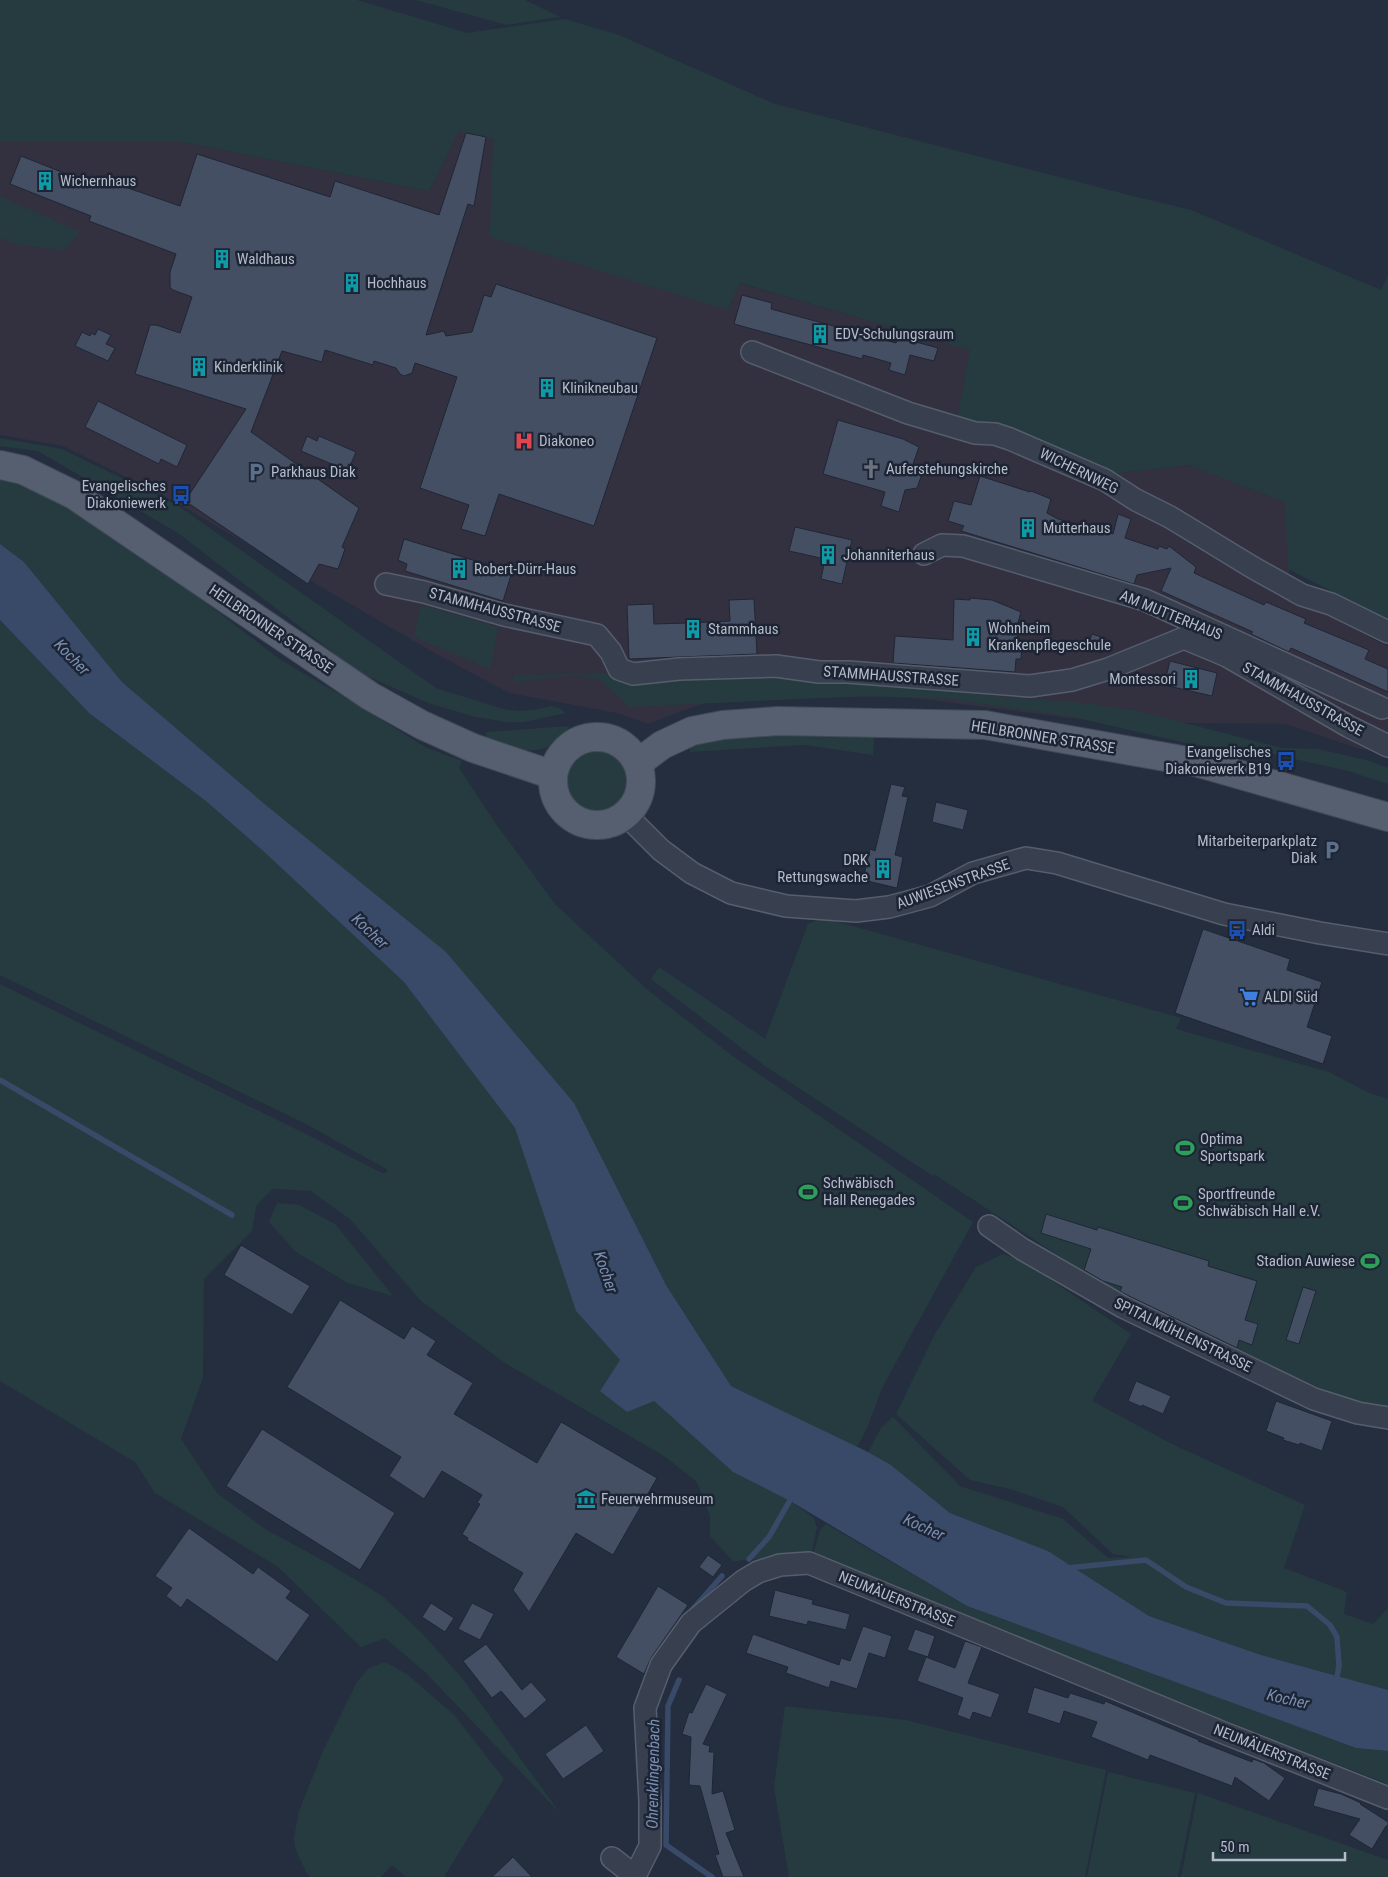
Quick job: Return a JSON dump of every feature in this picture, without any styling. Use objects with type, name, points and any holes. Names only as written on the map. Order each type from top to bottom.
[{"type":"main road","name":"HEILBRONNER STRASSE","points":[[0,465],[23,470],[74,495],[370,696],[422,725],[473,748],[553,776]]},
{"type":"main road","name":"HEILBRONNER STRASSE","points":[[638,762],[662,745],[692,732],[724,726],[778,722],[986,725],[1199,763],[1388,817]]},
{"type":"main road","points":[[593,737],[610,738],[626,747],[638,762],[642,779],[640,795],[626,815],[612,823],[597,826],[581,823],[568,815],[555,797],[553,776],[559,758],[568,747],[577,741],[593,737]]},
{"type":"street","name":"WICHERNWEG","points":[[752,352],[908,413],[975,433],[995,434],[1010,439],[1105,480],[1136,500],[1170,517],[1252,567],[1302,594],[1332,604],[1388,632]]},
{"type":"street","name":"AM MUTTERHAUS","points":[[924,554],[942,545],[963,546],[1145,600],[1382,708]]},
{"type":"street","name":"STAMMHAUSSTRASSE","points":[[386,584],[597,636],[611,652],[618,669],[633,674],[679,669],[776,666],[818,672],[848,672],[1030,686],[1072,680],[1108,670],[1184,638],[1227,656],[1348,726],[1388,746]]},
{"type":"street","name":"AUWIESENSTRASSE","points":[[626,815],[661,850],[692,874],[730,893],[786,906],[856,911],[889,907],[930,896],[973,873],[1026,858],[1057,863],[1224,914],[1388,944]]},
{"type":"street","name":"SPITALMÜHLENSTRASSE","points":[[989,1226],[1022,1249],[1123,1307],[1314,1400],[1358,1413],[1388,1418]]},
{"type":"street","name":"NEUMÄUERSTRASSE","points":[[612,1858],[635,1876],[650,1846],[650,1801],[645,1708],[661,1665],[691,1623],[743,1581],[758,1572],[780,1566],[809,1563],[1388,1798]]},
{"type":"shaded area","name":"Diakoneo","points":[[459,130],[493,139],[729,309],[739,283],[971,350],[957,419],[1112,474],[1188,465],[1286,502],[1290,590],[1376,641],[1388,646],[1388,750],[1360,749],[1286,724],[1104,722],[898,696],[709,701],[648,724],[617,713],[509,693],[431,651],[168,498],[63,446],[0,435],[0,142],[182,142],[429,191]]},
{"type":"green space","points":[[0,0],[357,0],[467,33],[564,19],[619,35],[775,104],[1191,210],[1381,290],[1388,275],[1388,620],[1288,569],[1285,502],[1188,465],[1112,474],[957,419],[970,350],[740,283],[728,310],[490,237],[493,139],[459,131],[429,191],[182,142],[0,142]]},
{"type":"green space","points":[[416,0],[525,0],[560,17],[507,25]]},
{"type":"green space","points":[[0,196],[80,232],[64,250],[19,245],[0,238]]},
{"type":"green space","points":[[0,438],[62,449],[177,505],[436,688],[503,709],[519,711],[551,706],[559,708],[566,713],[524,722],[506,722],[476,717],[428,703],[360,673],[178,533],[38,451],[0,446]]},
{"type":"green space","points":[[0,477],[32,488],[62,504],[168,574],[281,660],[425,747],[462,761],[459,768],[496,824],[556,905],[649,991],[734,1057],[973,1222],[882,1388],[867,1428],[857,1447],[731,1386],[666,1285],[574,1103],[267,806],[122,682],[24,562],[0,544]]},
{"type":"green space","points":[[421,605],[498,627],[490,669],[414,637]]},
{"type":"green space","points":[[0,620],[89,713],[207,802],[261,849],[404,982],[515,1128],[576,1311],[620,1360],[600,1391],[654,1401],[733,1472],[790,1501],[814,1518],[817,1528],[809,1563],[775,1558],[733,1561],[710,1536],[710,1516],[697,1482],[664,1456],[505,1363],[421,1301],[350,1219],[311,1191],[272,1189],[256,1206],[252,1231],[204,1279],[203,1378],[181,1439],[217,1493],[265,1529],[381,1595],[419,1630],[462,1678],[560,1813],[425,1672],[385,1638],[361,1647],[277,1566],[155,1493],[135,1462],[0,1381],[0,984],[384,1174],[388,1170],[306,1124],[0,975]]},
{"type":"green space","points":[[616,673],[628,683],[729,678],[832,677],[1001,697],[1084,703],[1138,711],[1282,748],[1318,749],[1370,761],[1388,768],[1388,784],[1348,771],[1273,754],[1190,744],[1073,717],[951,699],[862,696],[629,707],[601,680],[576,675],[512,682],[515,675]]},
{"type":"green space","points":[[569,726],[564,735],[556,742],[536,750],[518,749],[486,741],[486,732]]},
{"type":"green space","points":[[875,729],[873,755],[805,745],[690,752],[690,748],[706,741],[725,737]]},
{"type":"green space","points":[[596,746],[609,749],[620,756],[627,767],[630,780],[627,793],[620,804],[609,811],[596,814],[583,811],[572,804],[565,793],[562,780],[565,767],[572,756],[583,749]]},
{"type":"green space","name":"Sportfreunde Schwäbisch Hall e.V.","points":[[824,918],[1181,1018],[1176,1029],[1329,1072],[1369,1093],[1388,1099],[1388,1407],[1361,1406],[1137,1307],[765,1066],[651,979],[659,967],[765,1039],[808,924]]},
{"type":"green space","points":[[277,1203],[299,1205],[335,1224],[393,1296],[348,1283],[296,1252],[269,1222]]},
{"type":"green space","points":[[1003,1254],[1021,1260],[1131,1334],[1092,1401],[1172,1444],[1305,1505],[1284,1568],[1347,1592],[1344,1614],[1373,1624],[1388,1608],[1388,1690],[1261,1655],[1149,1616],[1048,1551],[950,1513],[891,1465],[868,1452],[881,1428],[893,1417],[960,1486],[1063,1519],[1108,1558],[1131,1557],[1113,1554],[1063,1507],[1010,1489],[970,1480],[896,1414],[935,1334],[976,1267]]},
{"type":"green space","points":[[826,1524],[967,1606],[1356,1748],[1388,1751],[1388,1784],[977,1624],[813,1555],[820,1530]]},
{"type":"green space","points":[[385,1662],[408,1675],[454,1715],[504,1779],[444,1877],[406,1877],[392,1865],[381,1877],[310,1877],[295,1848],[294,1838],[299,1811],[323,1751],[357,1682],[369,1668]]},
{"type":"green space","points":[[785,1706],[906,1720],[1106,1770],[1085,1877],[789,1877],[774,1787]]},
{"type":"green space","points":[[1108,1772],[1195,1793],[1178,1877],[1087,1877]]},
{"type":"green space","points":[[1198,1793],[1388,1860],[1388,1877],[1181,1877]]},
{"type":"water","name":"Kocher","points":[[0,544],[24,562],[122,682],[267,806],[446,952],[574,1103],[666,1285],[731,1386],[891,1465],[950,1513],[1048,1551],[1149,1616],[1261,1655],[1388,1690],[1388,1751],[1356,1748],[967,1606],[790,1501],[733,1472],[654,1401],[627,1412],[600,1391],[620,1360],[576,1311],[515,1128],[404,982],[261,849],[207,802],[89,713],[0,620]]},
{"type":"building","points":[[466,133],[486,137],[474,206],[468,204],[426,335],[444,331],[446,336],[472,332],[484,295],[491,297],[496,284],[657,338],[594,526],[499,494],[485,536],[461,529],[469,505],[420,488],[457,377],[415,363],[412,373],[404,376],[396,368],[374,361],[373,365],[325,350],[322,362],[282,351],[251,432],[359,508],[342,547],[345,549],[338,569],[319,564],[308,584],[185,501],[246,409],[135,374],[150,325],[156,325],[180,333],[192,297],[170,287],[170,272],[176,254],[89,221],[91,216],[10,184],[21,156],[102,188],[105,180],[180,206],[197,154],[330,197],[335,181],[439,215]]},
{"type":"building","name":"EDV-Schulungsraum","points":[[742,295],[772,303],[771,309],[896,343],[898,337],[938,348],[934,361],[910,355],[905,375],[889,370],[891,363],[863,355],[862,359],[734,324]]},
{"type":"building","points":[[98,329],[111,335],[106,344],[115,348],[108,361],[75,346],[82,332],[90,336],[91,333],[95,335]]},
{"type":"building","points":[[98,401],[187,445],[177,467],[161,459],[159,464],[85,427]]},
{"type":"building","name":"Auferstehungskirche","points":[[838,420],[903,439],[919,447],[913,464],[922,474],[917,488],[905,490],[899,512],[881,506],[885,492],[823,474]]},
{"type":"building","points":[[307,436],[317,441],[319,436],[356,452],[348,471],[301,451]]},
{"type":"building","points":[[980,476],[1051,499],[1047,513],[1058,519],[1113,534],[1118,514],[1131,519],[1125,538],[1158,549],[1159,546],[1167,549],[1169,546],[1196,567],[1194,573],[1264,605],[1266,602],[1306,619],[1304,623],[1369,650],[1365,659],[1388,669],[1388,692],[1291,648],[1289,652],[1251,634],[1253,632],[1161,591],[1171,568],[1137,575],[1134,584],[961,531],[964,526],[948,521],[954,501],[971,505]]},
{"type":"building","name":"Johanniterhaus","points":[[795,527],[852,540],[842,584],[821,579],[825,559],[789,551]]},
{"type":"building","name":"Robert-Dürr-Haus","points":[[404,539],[512,572],[503,601],[405,571],[407,564],[398,560]]},
{"type":"building","points":[[970,598],[992,600],[1021,612],[1016,630],[1018,633],[1017,645],[1022,645],[1021,659],[1016,659],[1015,672],[893,663],[895,636],[953,640],[954,599],[970,600]]},
{"type":"building","name":"Stammhaus","points":[[754,599],[757,654],[629,659],[627,605],[653,604],[654,624],[730,621],[729,600]]},
{"type":"building","points":[[1092,634],[1107,639],[1102,653],[1087,648]]},
{"type":"building","name":"Montessori","points":[[1170,661],[1217,673],[1212,696],[1164,685]]},
{"type":"building","points":[[891,784],[905,787],[902,796],[908,797],[895,855],[903,857],[897,888],[863,880],[870,849],[875,851]]},
{"type":"building","points":[[936,802],[968,810],[963,830],[932,822]]},
{"type":"building","name":"ALDI Süd","points":[[1203,929],[1290,959],[1287,970],[1322,982],[1307,1027],[1332,1036],[1323,1064],[1175,1013]]},
{"type":"building","points":[[1046,1214],[1097,1230],[1098,1227],[1209,1261],[1208,1266],[1257,1281],[1245,1320],[1258,1324],[1252,1345],[1239,1340],[1237,1348],[1129,1296],[1120,1291],[1122,1287],[1103,1281],[1084,1270],[1091,1249],[1041,1233]]},
{"type":"building","points":[[241,1245],[310,1286],[292,1315],[224,1275]]},
{"type":"building","points":[[1303,1287],[1316,1291],[1299,1344],[1286,1340]]},
{"type":"building","points":[[340,1300],[404,1339],[412,1326],[436,1341],[427,1355],[473,1383],[454,1414],[537,1463],[561,1422],[657,1478],[613,1555],[576,1533],[529,1612],[513,1590],[523,1573],[467,1540],[468,1538],[462,1534],[480,1504],[477,1503],[482,1495],[442,1471],[424,1499],[389,1476],[401,1457],[287,1387]]},
{"type":"building","points":[[1136,1381],[1171,1396],[1163,1414],[1128,1401]]},
{"type":"building","points":[[1276,1401],[1332,1421],[1322,1451],[1300,1443],[1299,1445],[1283,1440],[1284,1438],[1266,1431]]},
{"type":"building","points":[[262,1429],[395,1513],[360,1570],[226,1486]]},
{"type":"building","points":[[189,1528],[253,1574],[258,1567],[291,1591],[286,1598],[310,1615],[277,1662],[187,1599],[181,1608],[166,1596],[172,1588],[155,1576]]},
{"type":"building","points":[[708,1555],[722,1565],[713,1577],[699,1567]]},
{"type":"building","points":[[658,1586],[688,1605],[651,1658],[644,1674],[616,1657]]},
{"type":"building","points":[[775,1590],[813,1600],[812,1604],[850,1614],[846,1630],[808,1621],[807,1625],[769,1616]]},
{"type":"building","points":[[431,1603],[454,1618],[445,1632],[422,1617]]},
{"type":"building","points":[[472,1603],[494,1614],[480,1640],[458,1629]]},
{"type":"building","points":[[863,1626],[892,1636],[885,1658],[869,1653],[857,1689],[831,1681],[829,1688],[786,1673],[788,1667],[746,1653],[753,1634],[839,1665],[841,1658],[850,1661]]},
{"type":"building","points":[[915,1629],[935,1636],[928,1657],[907,1650]]},
{"type":"building","points":[[965,1641],[982,1647],[968,1683],[1000,1694],[991,1718],[973,1712],[970,1720],[957,1715],[963,1698],[917,1681],[926,1657],[955,1668]]},
{"type":"building","points":[[486,1644],[522,1690],[531,1682],[547,1700],[525,1719],[501,1691],[492,1698],[463,1661]]},
{"type":"building","points":[[706,1684],[727,1694],[703,1744],[710,1746],[709,1752],[714,1752],[712,1794],[723,1791],[735,1830],[726,1833],[744,1877],[723,1877],[715,1855],[719,1854],[700,1786],[689,1785],[691,1737],[682,1734],[689,1712],[692,1713]]},
{"type":"building","points":[[1034,1687],[1068,1698],[1070,1693],[1104,1704],[1105,1701],[1198,1741],[1252,1762],[1253,1759],[1264,1763],[1285,1778],[1269,1801],[1235,1777],[1232,1786],[1150,1755],[1148,1760],[1091,1737],[1097,1722],[1064,1711],[1060,1724],[1027,1713]]},
{"type":"building","points":[[586,1725],[604,1751],[563,1779],[545,1754]]},
{"type":"building","points":[[1318,1788],[1341,1794],[1361,1803],[1388,1822],[1388,1826],[1386,1826],[1372,1849],[1349,1835],[1360,1819],[1313,1806]]},
{"type":"building","points":[[513,1857],[532,1877],[492,1877]]},
{"type":"waterway","points":[[0,1080],[232,1215]]},
{"type":"waterway","name":"Ohrenklingenbach","points":[[749,1559],[769,1537],[793,1495]]},
{"type":"waterway","points":[[1067,1568],[1146,1560],[1186,1587],[1226,1603],[1307,1606],[1330,1625],[1337,1637],[1339,1666],[1336,1682]]},
{"type":"waterway","name":"Ohrenklingenbach","points":[[692,1610],[722,1576]]},
{"type":"waterway","name":"Ohrenklingenbach","points":[[679,1680],[668,1706],[666,1845],[712,1877]]},
{"type":"place","name":"Wichernhaus","points":[[45,181]]},
{"type":"place","name":"Waldhaus","points":[[222,259]]},
{"type":"place","name":"Hochhaus","points":[[352,283]]},
{"type":"place","name":"EDV-Schulungsraum","points":[[820,334]]},
{"type":"place","name":"Kinderklinik","points":[[199,367]]},
{"type":"place","name":"Klinikneubau","points":[[547,388]]},
{"type":"place","name":"Diakoneo","points":[[524,441]]},
{"type":"place","name":"Auferstehungskirche","points":[[871,469]]},
{"type":"place","name":"Parkhaus Diak","points":[[256,472]]},
{"type":"place","name":"Evangelisches Diakoniewerk","points":[[181,495]]},
{"type":"place","name":"Mutterhaus","points":[[1028,528]]},
{"type":"place","name":"Johanniterhaus","points":[[828,555]]},
{"type":"place","name":"Robert-Dürr-Haus","points":[[459,569]]},
{"type":"place","name":"Stammhaus","points":[[693,629]]},
{"type":"place","name":"Wohnheim Krankenpflegeschule","points":[[973,637]]},
{"type":"place","name":"Montessori","points":[[1191,679]]},
{"type":"place","name":"Evangelisches Diakoniewerk B19","points":[[1286,761]]},
{"type":"place","name":"Mitarbeiterparkplatz Diak","points":[[1332,850]]},
{"type":"place","name":"DRK Rettungswache","points":[[883,869]]},
{"type":"place","name":"Aldi","points":[[1237,930]]},
{"type":"place","name":"ALDI Süd","points":[[1249,997]]},
{"type":"place","name":"Optima Sportspark","points":[[1185,1148]]},
{"type":"place","name":"Schwäbisch Hall Renegades","points":[[808,1192]]},
{"type":"place","name":"Sportfreunde Schwäbisch Hall e.V.","points":[[1183,1203]]},
{"type":"place","name":"Stadion Auwiese","points":[[1370,1261]]},
{"type":"place","name":"Feuerwehrmuseum","points":[[586,1499]]}]
